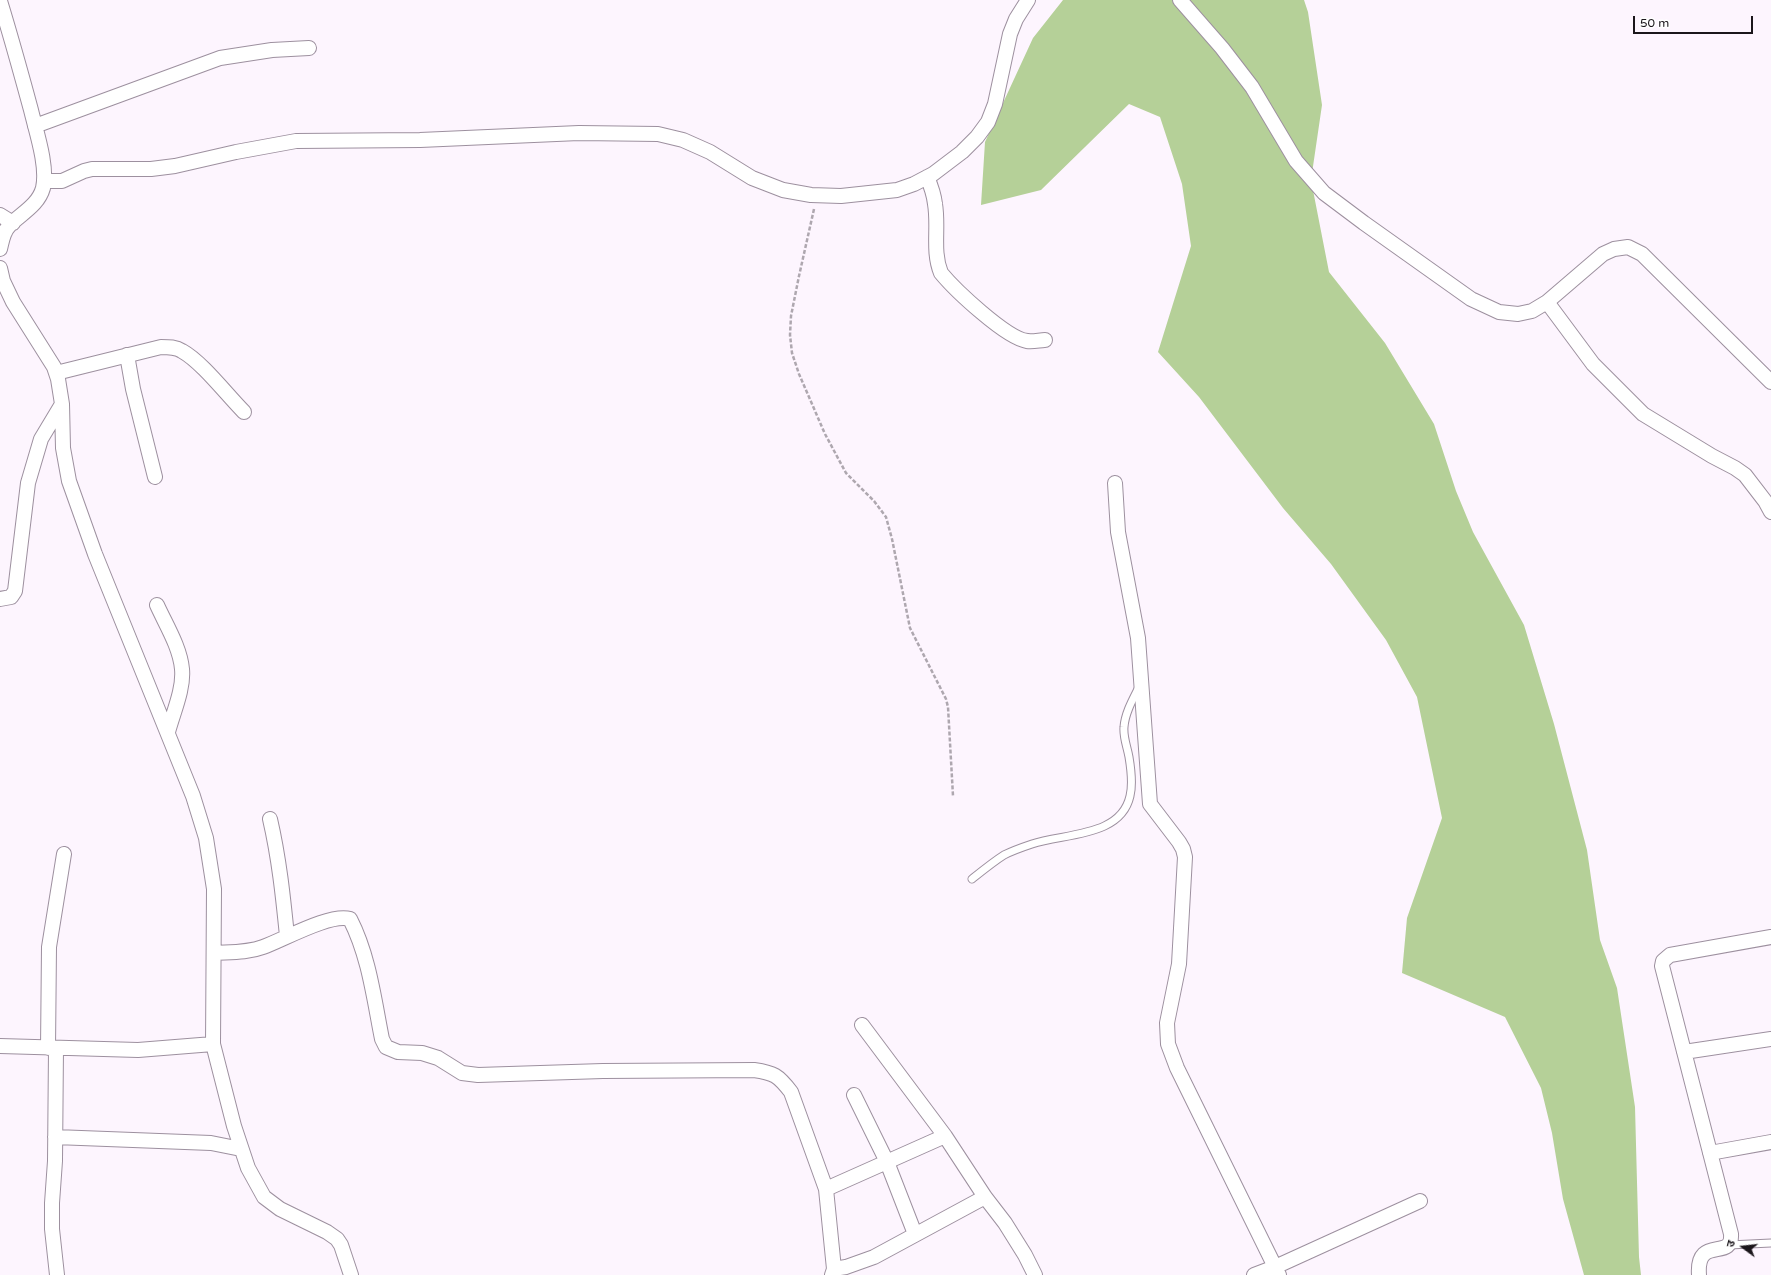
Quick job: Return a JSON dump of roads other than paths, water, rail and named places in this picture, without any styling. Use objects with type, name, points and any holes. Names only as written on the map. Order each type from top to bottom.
[{"type":"street","points":[[44,181],[62,181],[92,169],[151,169],[175,166],[236,152],[296,141],[420,140],[579,133],[658,134],[683,140],[710,152],[752,178],[783,190],[818,195],[841,196],[897,190],[914,184],[927,177],[962,152],[977,137],[988,122],[994,104],[1010,34],[1016,19],[1028,0]]},
{"type":"street","points":[[1180,0],[1222,48],[1252,87],[1296,161],[1324,192],[1364,223],[1471,299],[1499,312],[1518,314],[1532,310],[1547,302],[1603,254],[1614,248],[1628,247],[1642,254],[1771,382]]},
{"type":"street","points":[[0,1],[35,126],[44,172],[44,181],[38,198],[32,206],[8,227],[3,236],[0,249]]},
{"type":"street","points":[[35,126],[220,58],[272,50],[309,48]]},
{"type":"street","points":[[927,177],[935,204],[935,250],[941,273],[995,324],[1014,336],[1026,341],[1046,340]]},
{"type":"street","points":[[0,215],[13,223]]},
{"type":"street","points":[[0,268],[3,281],[13,302],[56,372],[62,404],[63,448],[69,481],[95,554],[193,796],[206,838],[214,889],[213,1044],[241,1149],[248,1168],[264,1197],[276,1207],[327,1232],[337,1239],[341,1245],[351,1275]]},
{"type":"street","points":[[1547,302],[1593,364],[1643,414],[1745,475],[1765,501],[1771,512]]},
{"type":"street","points":[[56,372],[161,347],[173,347],[182,350],[193,359],[244,412]]},
{"type":"street","points":[[127,355],[133,389],[155,477]]},
{"type":"street","points":[[0,598],[10,598],[14,591],[28,483],[41,439],[62,404]]},
{"type":"street","points":[[1115,483],[1118,532],[1138,638],[1150,804],[1179,842],[1185,857],[1181,945],[1179,964],[1167,1023],[1168,1044],[1183,1082],[1277,1271]]},
{"type":"street","points":[[157,605],[179,655],[182,670],[181,685],[168,732]]},
{"type":"street","points":[[270,819],[277,848],[282,882],[287,936]]},
{"type":"street","points":[[58,1275],[52,1229],[55,1138],[49,947],[64,854]]},
{"type":"street","points":[[214,953],[244,951],[262,947],[287,936],[335,919],[346,917],[350,919],[356,930],[365,957],[382,1039],[386,1047],[398,1052],[422,1054],[438,1058],[462,1073],[478,1075],[603,1071],[754,1070],[772,1073],[781,1078],[791,1092],[826,1189],[833,1272],[874,1257],[985,1197]]},
{"type":"street","points":[[1699,1275],[1700,1258],[1705,1253],[1729,1245],[1731,1241],[1731,1234],[1662,966],[1664,958],[1670,955],[1771,936]]},
{"type":"street","points":[[862,1025],[945,1136],[985,1197],[1005,1223],[1025,1255],[1035,1275]]},
{"type":"street","points":[[1684,1052],[1771,1039]]},
{"type":"street","points":[[0,1046],[138,1050],[213,1044]]},
{"type":"street","points":[[854,1095],[887,1162],[915,1234]]},
{"type":"street","points":[[826,1189],[945,1136]]},
{"type":"street","points":[[55,1138],[210,1143],[241,1149]]},
{"type":"street","points":[[1710,1152],[1771,1142]]},
{"type":"street","points":[[1254,1275],[1277,1271],[1420,1201]]},
{"type":"lane","points":[[972,879],[1004,855],[1033,844],[1102,827],[1116,821],[1127,807],[1132,777],[1124,735],[1124,725],[1141,683]]},
{"type":"lane","points":[[1729,1245],[1771,1243]]}]
